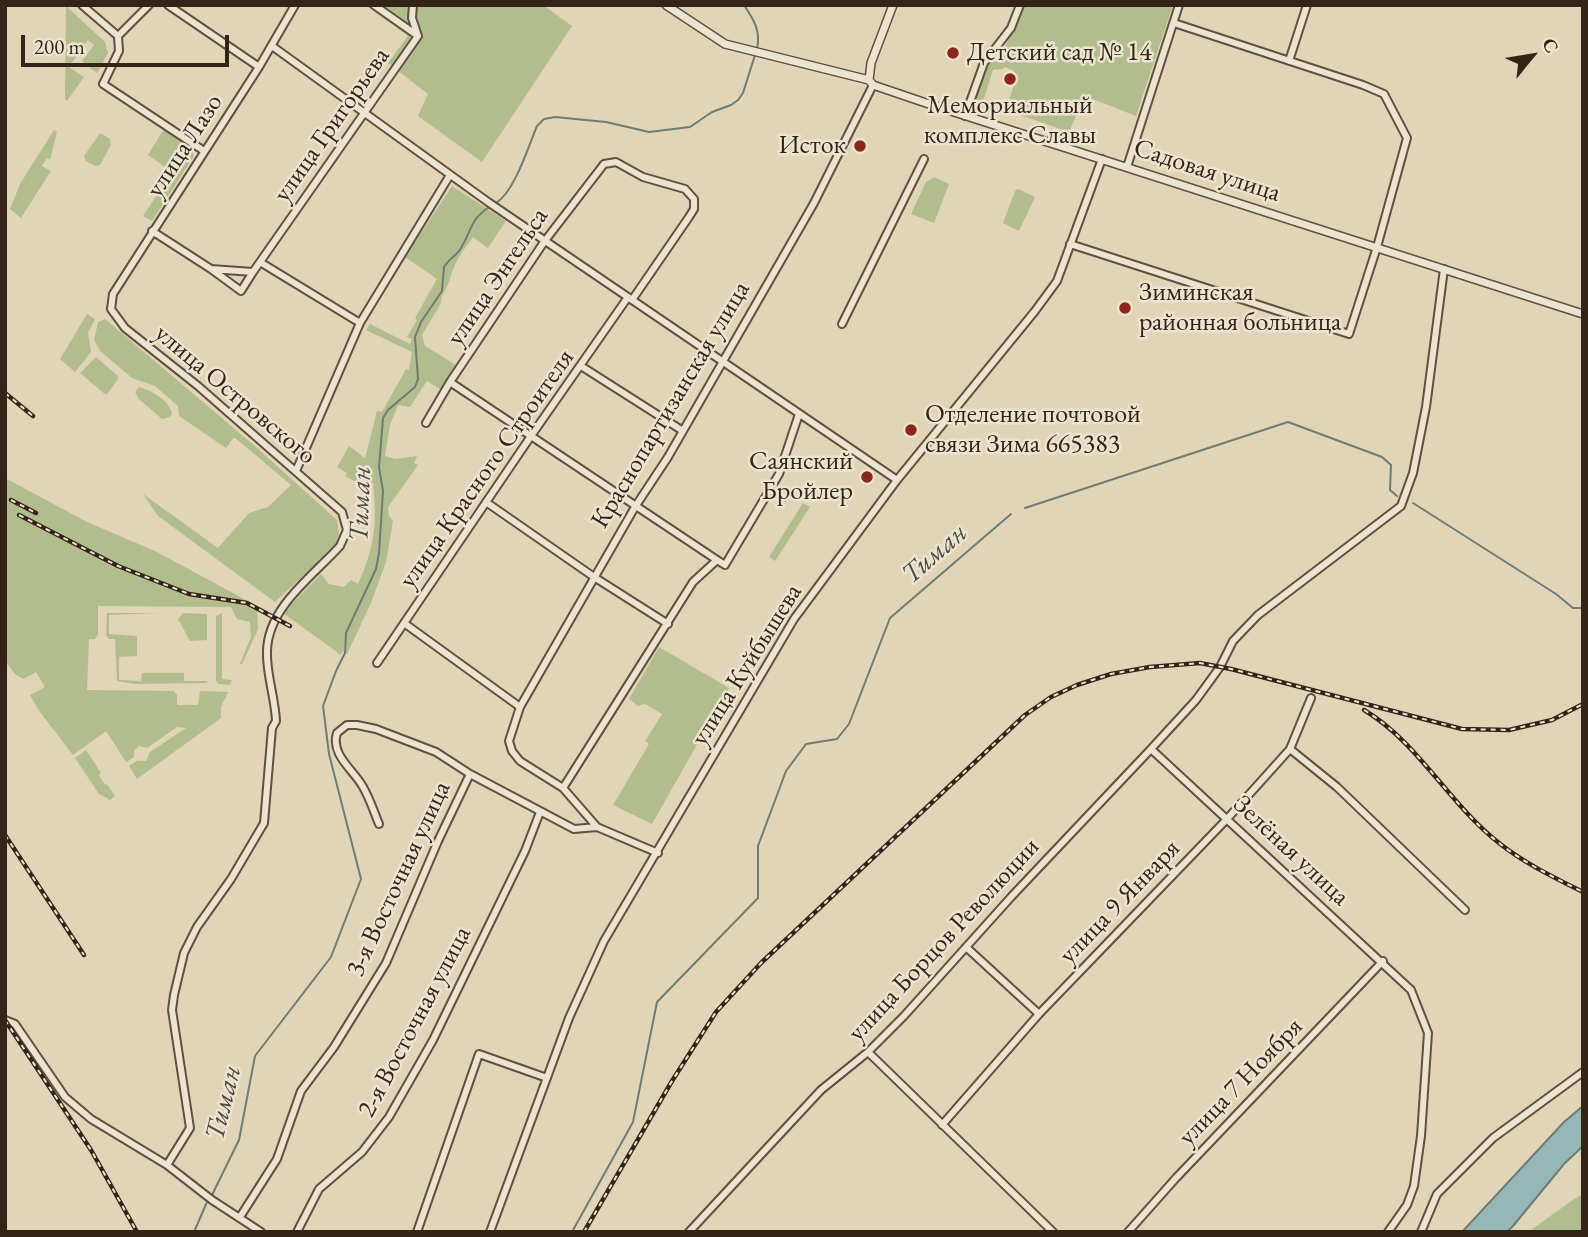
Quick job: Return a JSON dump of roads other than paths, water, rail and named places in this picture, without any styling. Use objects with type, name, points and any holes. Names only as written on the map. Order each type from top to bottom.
[{"type":"street","points":[[82,5],[118,36],[119,51],[103,84],[204,151]]},
{"type":"street","points":[[118,36],[149,5]]},
{"type":"street","points":[[168,5],[259,67]]},
{"type":"street","name":"улица Лазо","points":[[111,309],[113,294],[259,67],[295,5]]},
{"type":"street","points":[[374,5],[418,36]]},
{"type":"street","name":"улица Григорьева","points":[[253,272],[418,36],[412,18],[413,5]]},
{"type":"street","name":"Садовая улица","points":[[666,5],[725,44],[769,53],[871,83],[965,116],[1583,314]]},
{"type":"street","name":"Краснопартизанская улица","points":[[563,788],[520,761],[510,747],[511,734],[520,707],[814,203],[871,83],[872,64],[893,5]]},
{"type":"street","points":[[965,116],[984,63],[1011,28],[1020,5]]},
{"type":"street","points":[[1127,167],[1180,5]]},
{"type":"street","points":[[1289,61],[1307,5]]},
{"type":"street","points":[[1070,244],[1349,334],[1377,247],[1407,138],[1384,94],[1174,23]]},
{"type":"street","points":[[272,46],[544,242],[897,480]]},
{"type":"street","points":[[842,324],[924,159]]},
{"type":"street","name":"улица Куйбышева","points":[[490,1232],[569,1018],[604,941],[794,619],[897,480],[1057,281],[1102,159]]},
{"type":"street","name":"улица Энгельса","points":[[426,423],[450,382],[544,242],[598,170],[610,161],[616,162],[643,177],[685,189]]},
{"type":"street","points":[[296,471],[360,323],[450,175]]},
{"type":"street","name":"улица Красного Строителя","points":[[377,663],[531,436],[694,209],[694,199],[685,189]]},
{"type":"street","points":[[152,232],[241,290],[253,272],[211,269]]},
{"type":"street","points":[[260,261],[360,323]]},
{"type":"street","name":"улица Борцов Революции","points":[[689,1232],[821,1090],[868,1052],[904,1016],[1151,749],[1196,700],[1220,667],[1233,641],[1258,615],[1401,506],[1413,473],[1426,407],[1444,269]]},
{"type":"street","name":"улица Островского","points":[[111,309],[125,328],[198,386],[342,512],[347,530],[340,546],[279,612],[270,630],[267,651],[276,721],[272,728],[264,823],[231,879],[197,927],[184,953],[172,1010],[190,1128],[166,1165]]},
{"type":"street","points":[[581,366],[683,430]]},
{"type":"street","points":[[450,382],[725,565],[779,474],[799,414]]},
{"type":"street","points":[[486,502],[594,577],[668,624]]},
{"type":"street","points":[[657,853],[597,827],[563,788],[693,582],[717,560]]},
{"type":"street","points":[[404,623],[520,707]]},
{"type":"street","name":"улица 9 Января","points":[[942,1125],[1039,1014],[1290,749],[1311,698]]},
{"type":"street","points":[[379,824],[364,788],[343,761],[336,745],[337,733],[344,726],[357,724],[376,729],[436,752],[470,774],[574,829],[597,827]]},
{"type":"street","name":"Зелёная улица","points":[[1151,749],[1405,981],[1417,1003],[1428,1032],[1421,1136],[1414,1186],[1407,1205],[1388,1232]]},
{"type":"street","points":[[1290,749],[1337,787],[1465,910]]},
{"type":"street","name":"3-я Восточная улица","points":[[240,1217],[277,1159],[301,1091],[334,1047],[386,963],[470,774]]},
{"type":"street","name":"2-я Восточная улица","points":[[297,1232],[319,1189],[362,1152],[389,1117],[439,1028],[525,851],[540,812]]},
{"type":"street","points":[[966,947],[1039,1014]]},
{"type":"street","name":"улица 7 Ноября","points":[[1128,1232],[1383,961]]},
{"type":"street","points":[[5,1020],[15,1024],[65,1097],[91,1119],[166,1165],[261,1232]]},
{"type":"street","points":[[868,1052],[1053,1232]]},
{"type":"street","points":[[417,1232],[479,1054],[547,1077]]},
{"type":"street","points":[[1421,1232],[1437,1194],[1493,1138],[1583,1072]]},
{"type":"water","points":[[1583,1106],[1583,1146],[1564,1164],[1513,1226],[1507,1232],[1462,1232],[1564,1122]]},
{"type":"waterway","name":"Тиман","points":[[744,5],[756,26],[757,49]]},
{"type":"waterway","name":"Тиман","points":[[496,203],[515,179],[537,126],[544,119],[555,117],[606,122],[649,132],[690,127],[712,112],[738,100],[743,93],[755,55]]},
{"type":"waterway","name":"Тиман","points":[[212,1195],[239,1140],[255,1056],[331,957],[361,879],[329,754],[323,706],[345,653],[346,633],[376,569],[383,491],[379,467],[383,418],[388,410],[415,387],[418,379],[415,337],[421,322],[442,291],[444,267],[459,251],[479,216],[491,206]]},
{"type":"waterway","points":[[1025,508],[1288,422],[1382,457],[1391,465],[1390,490],[1397,496]]},
{"type":"waterway","points":[[1413,503],[1556,594],[1573,608],[1583,608]]},
{"type":"waterway","name":"Тиман","points":[[572,1232],[633,1122],[657,1002],[758,898],[758,846],[786,771],[806,744],[837,739],[849,724],[890,618],[1011,514]]},
{"type":"waterway","name":"Тиман","points":[[194,1232],[207,1202]]},
{"type":"railway","points":[[5,393],[33,416]]},
{"type":"railway","points":[[11,500],[36,513]]},
{"type":"railway","points":[[19,515],[118,566],[189,594],[247,603],[290,626]]},
{"type":"railway","points":[[584,1232],[672,1081],[716,1012],[761,963],[1025,715],[1051,697],[1111,674],[1150,667],[1200,663],[1462,729],[1509,730],[1552,720],[1583,704]]},
{"type":"railway","points":[[1364,710],[1401,739],[1464,810],[1499,843],[1529,864],[1583,892]]},
{"type":"railway","points":[[5,835],[84,955]]},
{"type":"railway","points":[[5,1020],[91,1150],[137,1232]]},
{"type":"place","name":"Детский сад № 14","points":[[953,53]]},
{"type":"place","name":"Мемориальный комплекс Славы","points":[[1010,79]]},
{"type":"place","name":"Исток","points":[[860,146]]},
{"type":"place","name":"Зиминская районная больница","points":[[1125,308]]},
{"type":"place","name":"Отделение почтовой связи Зима 665383","points":[[911,430]]},
{"type":"place","name":"Саянский Бройлер","points":[[867,477]]}]
